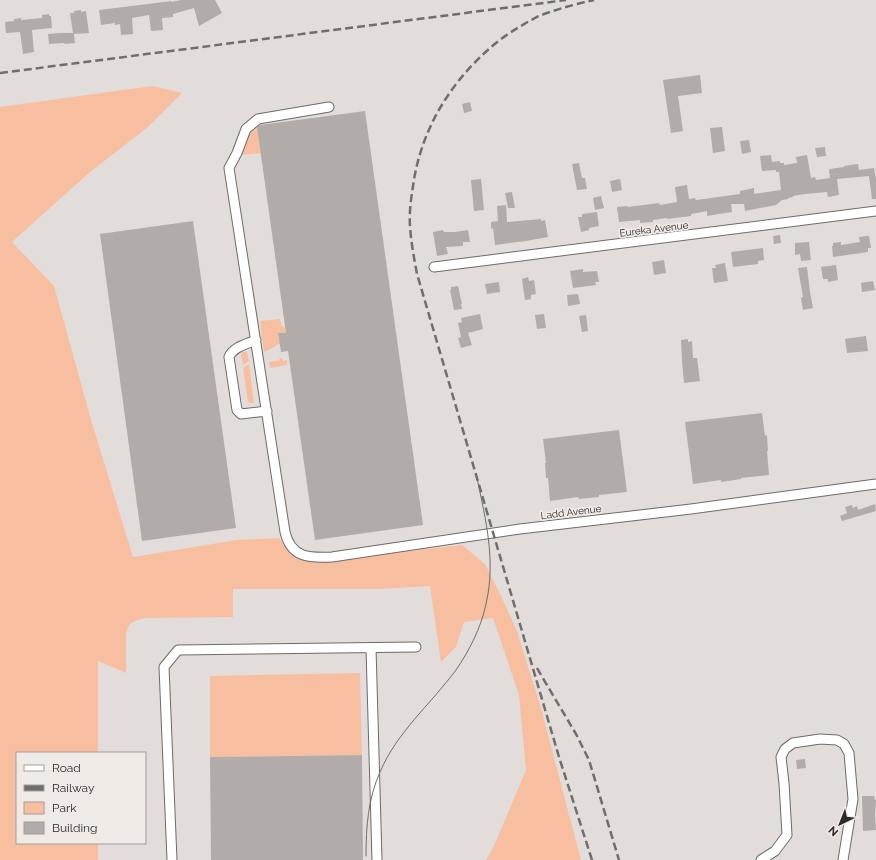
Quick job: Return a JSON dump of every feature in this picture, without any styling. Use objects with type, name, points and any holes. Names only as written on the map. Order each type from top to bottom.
[{"type":"street","name":"Ladd Avenue","points":[[329,107],[258,119],[246,129],[237,153],[229,168],[286,538],[294,550],[306,556],[316,558],[332,557],[520,530],[876,484]]},
{"type":"street","name":"Eureka Avenue","points":[[434,268],[876,211]]},
{"type":"street","points":[[256,340],[231,352],[229,357],[237,410],[241,414],[267,412]]},
{"type":"street","points":[[172,860],[164,667],[178,650],[416,647]]},
{"type":"street","points":[[371,648],[377,860]]},
{"type":"street","points":[[761,860],[775,851],[787,835],[781,757],[785,749],[793,743],[820,739],[838,740],[844,744],[850,753],[853,799],[843,860]]},
{"type":"green space","points":[[152,86],[182,93],[148,127],[90,172],[12,242],[54,286],[92,423],[133,557],[237,540],[279,538],[289,552],[297,558],[308,562],[462,545],[485,564],[517,631],[541,708],[581,860],[486,860],[494,846],[526,770],[519,695],[493,618],[464,622],[456,647],[441,662],[430,586],[379,589],[233,589],[233,617],[148,618],[133,622],[129,626],[126,634],[126,673],[98,661],[98,752],[16,752],[16,844],[98,844],[98,860],[0,860],[0,107]]},
{"type":"green space","points":[[257,126],[261,153],[242,155],[240,152],[248,133],[253,127]]},
{"type":"green space","points":[[280,319],[282,327],[285,327],[286,333],[278,333],[280,344],[264,352],[260,321]]},
{"type":"green space","points":[[242,352],[247,352],[249,361],[243,365],[241,355]]},
{"type":"green space","points":[[279,358],[282,358],[283,361],[287,360],[287,365],[270,368],[269,362],[280,360]]},
{"type":"green space","points":[[249,364],[254,403],[248,402],[243,368]]},
{"type":"green space","points":[[360,673],[362,755],[210,757],[210,676]]},
{"type":"building","points":[[181,0],[215,0],[222,13],[199,26],[194,8],[173,14],[173,17],[162,18],[163,30],[151,31],[149,15],[132,18],[133,34],[121,35],[120,24],[115,25],[115,23],[101,25],[99,10]]},
{"type":"building","points":[[81,10],[81,12],[86,11],[89,33],[74,34],[75,43],[49,44],[48,34],[73,33],[70,13]]},
{"type":"building","points":[[49,14],[49,16],[51,16],[52,28],[32,30],[34,52],[23,54],[20,32],[6,33],[5,22],[14,21],[14,19],[21,18],[21,20],[42,18],[42,15]]},
{"type":"building","points":[[700,75],[702,93],[678,96],[683,131],[671,133],[663,80]]},
{"type":"building","points":[[470,102],[472,111],[464,113],[462,104]]},
{"type":"building","points":[[365,111],[423,525],[315,540],[288,351],[281,352],[278,333],[286,333],[257,127],[260,125]]},
{"type":"building","points":[[722,127],[725,151],[713,153],[710,128]]},
{"type":"building","points":[[749,140],[751,152],[742,154],[740,141]]},
{"type":"building","points":[[825,147],[826,156],[817,157],[815,148]]},
{"type":"building","points":[[771,155],[772,162],[780,161],[780,163],[784,163],[784,165],[797,163],[796,157],[807,155],[811,178],[815,177],[816,180],[830,178],[830,169],[844,166],[858,164],[859,170],[874,168],[876,179],[876,199],[872,199],[869,176],[837,179],[839,195],[828,197],[827,192],[805,194],[782,200],[776,205],[745,211],[744,204],[731,204],[732,212],[707,216],[707,211],[691,214],[691,216],[653,220],[653,222],[640,223],[640,220],[619,222],[617,207],[659,203],[660,205],[677,202],[675,187],[687,185],[689,199],[695,198],[696,200],[740,194],[740,191],[754,188],[754,194],[781,190],[779,172],[776,172],[776,170],[762,171],[760,156]]},
{"type":"building","points":[[579,163],[582,178],[585,178],[587,189],[577,190],[572,164]]},
{"type":"building","points":[[481,179],[484,210],[474,211],[471,180]]},
{"type":"building","points":[[620,179],[622,190],[612,192],[610,181]]},
{"type":"building","points":[[512,192],[515,208],[508,208],[505,193]]},
{"type":"building","points":[[601,196],[604,208],[595,210],[593,198]]},
{"type":"building","points":[[506,205],[507,222],[541,219],[541,221],[545,220],[548,237],[495,245],[491,222],[498,221],[497,206]]},
{"type":"building","points":[[597,212],[599,226],[589,228],[589,230],[581,232],[578,217],[582,217],[582,214]]},
{"type":"building","points":[[193,221],[236,528],[142,541],[100,234]]},
{"type":"building","points":[[443,230],[444,232],[455,232],[468,230],[470,242],[463,242],[463,246],[446,247],[448,254],[437,256],[433,232]]},
{"type":"building","points":[[780,235],[781,243],[774,244],[773,236]]},
{"type":"building","points":[[869,236],[871,248],[868,248],[868,252],[833,257],[833,243],[841,242],[841,245],[860,242],[859,237]]},
{"type":"building","points":[[809,242],[811,260],[801,261],[800,254],[795,255],[795,243]]},
{"type":"building","points":[[763,248],[764,260],[758,261],[758,264],[733,267],[731,252]]},
{"type":"building","points":[[664,260],[666,273],[654,275],[652,262]]},
{"type":"building","points":[[725,263],[728,281],[714,283],[712,268],[716,268],[715,265]]},
{"type":"building","points":[[836,265],[838,280],[828,282],[828,279],[823,279],[821,267]]},
{"type":"building","points":[[807,267],[813,308],[803,310],[801,298],[803,297],[798,268]]},
{"type":"building","points":[[583,269],[583,272],[597,271],[599,282],[595,282],[596,285],[573,288],[570,271]]},
{"type":"building","points":[[528,277],[529,281],[534,280],[536,294],[531,295],[531,299],[525,300],[522,279]]},
{"type":"building","points":[[873,281],[875,290],[862,292],[861,283]]},
{"type":"building","points":[[499,282],[500,292],[487,294],[485,284]]},
{"type":"building","points":[[458,286],[462,309],[454,310],[450,290],[451,287]]},
{"type":"building","points":[[578,294],[580,304],[568,306],[567,295]]},
{"type":"building","points":[[480,314],[483,329],[468,333],[472,345],[461,348],[458,338],[461,337],[458,323],[462,322],[461,318]]},
{"type":"building","points":[[544,314],[546,328],[537,329],[535,315]]},
{"type":"building","points":[[586,315],[588,331],[582,332],[579,316]]},
{"type":"building","points":[[866,336],[868,351],[847,353],[845,339]]},
{"type":"building","points":[[688,339],[688,342],[692,341],[693,358],[697,358],[700,381],[684,383],[681,340]]},
{"type":"building","points":[[762,413],[765,436],[767,435],[769,475],[721,482],[721,480],[693,484],[685,422]]},
{"type":"building","points":[[619,430],[627,492],[599,495],[599,497],[579,499],[578,497],[550,501],[548,478],[546,478],[543,439]]},
{"type":"building","points":[[875,504],[876,511],[842,521],[840,516],[847,513],[845,507],[852,505],[853,508],[857,506],[858,510]]},
{"type":"building","points":[[362,755],[363,860],[211,860],[210,757]]},
{"type":"building","points":[[805,759],[806,768],[797,769],[796,760]]},
{"type":"building","points":[[862,796],[874,796],[876,800],[876,830],[863,831]]},
{"type":"tram line","points":[[366,856],[368,813],[380,772],[395,744],[461,663],[474,639],[484,613],[489,588],[490,557],[489,541],[477,478]]},
{"type":"railway","points":[[0,73],[566,0]]},
{"type":"railway","points":[[592,860],[559,757],[417,274],[411,238],[410,216],[413,186],[423,145],[431,125],[441,107],[452,89],[465,73],[496,43],[538,16],[594,0]]},
{"type":"railway","points":[[537,668],[576,734],[589,760],[619,860]]}]
